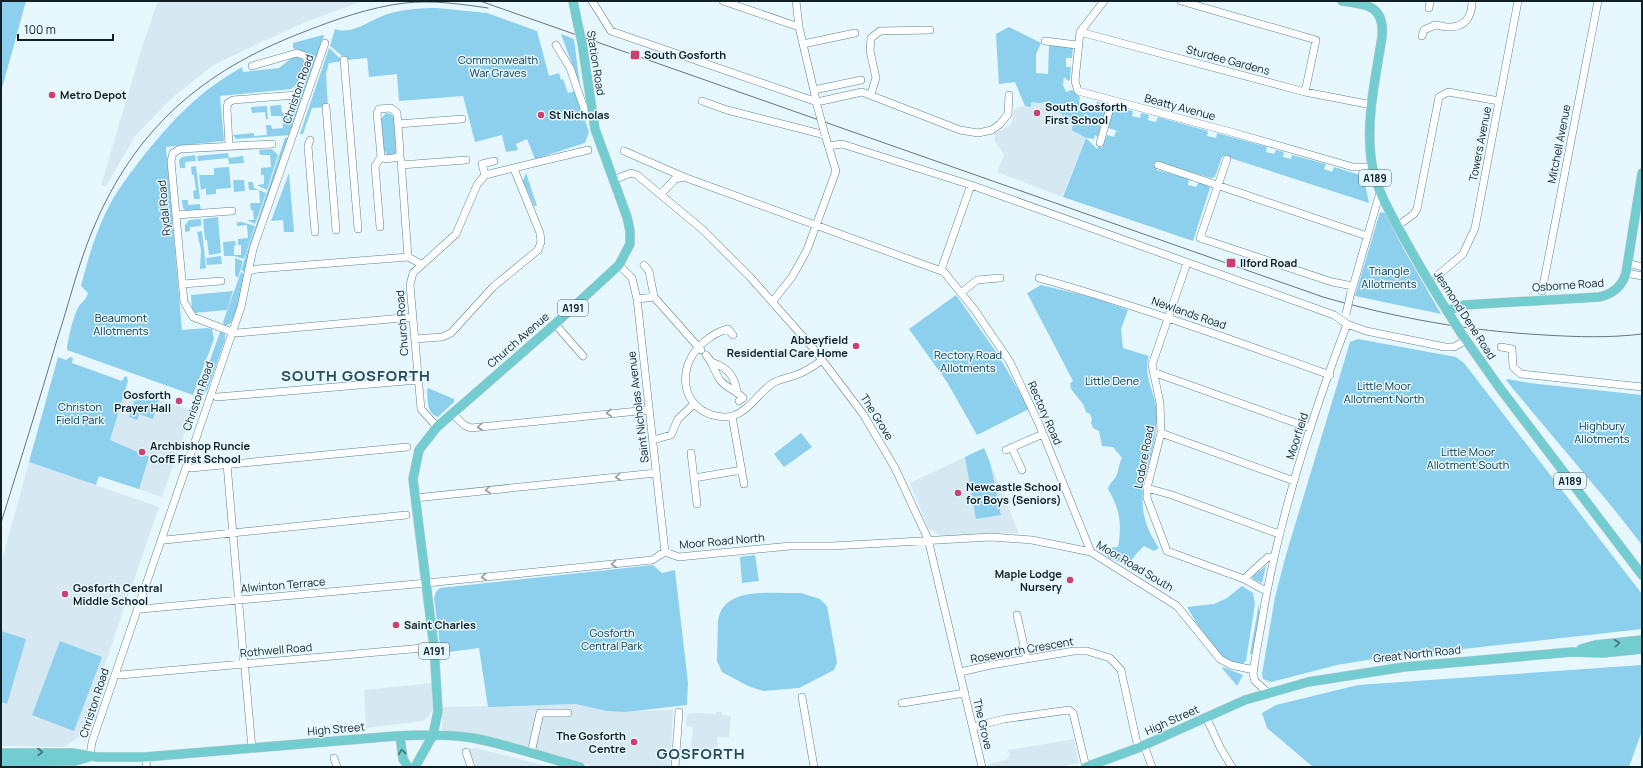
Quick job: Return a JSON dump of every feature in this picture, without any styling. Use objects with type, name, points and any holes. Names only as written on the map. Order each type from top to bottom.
[{"type":"main road","name":"Station Road","points":[[573,1],[582,43],[595,129]]},
{"type":"main road","name":"A189","points":[[1342,1],[1374,5]]},
{"type":"main road","name":"Jesmond Dene Road","points":[[1374,5],[1380,18],[1382,28],[1372,106],[1370,138],[1372,168],[1380,192],[1412,253],[1463,337],[1498,387],[1642,575]]},
{"type":"main road","name":"Church Avenue","points":[[434,430],[555,324],[619,265],[630,244],[630,231],[595,129]]},
{"type":"main road","name":"Osborne Road","points":[[1449,314],[1464,306],[1604,296],[1612,293],[1620,286],[1627,268],[1640,205],[1642,173]]},
{"type":"main road","name":"A191","points":[[415,767],[433,735],[438,711],[434,647],[413,479],[419,450],[434,430]]},
{"type":"main road","name":"Great North Road","points":[[1572,652],[1595,645],[1642,640]]},
{"type":"main road","name":"Great North Road","points":[[1267,692],[1330,677],[1385,669],[1572,652],[1603,653],[1642,649]]},
{"type":"main road","name":"High Street","points":[[1086,767],[1141,747],[1237,703],[1267,692]]},
{"type":"main road","name":"High Street","points":[[1,762],[11,765],[22,760],[72,753],[90,756],[145,757],[400,736],[433,735],[472,738],[580,767]]},
{"type":"main road","points":[[400,736],[403,759],[408,767]]},
{"type":"main road","name":"High Street","points":[[1,753],[12,752],[22,760],[65,764],[90,756]]},
{"type":"street","points":[[592,1],[611,31],[817,103],[862,92],[871,94],[960,130],[978,133],[992,130],[1000,124],[1008,114],[1009,95]]},
{"type":"street","points":[[724,1],[799,27]]},
{"type":"street","points":[[773,301],[792,277],[807,250],[817,227],[836,171],[828,146],[799,27],[796,1]]},
{"type":"street","name":"Beatty Avenue","points":[[1104,1],[1080,32],[1077,45],[1075,86],[1082,93],[1232,132],[1353,167],[1372,168]]},
{"type":"street","points":[[1181,1],[1316,40],[1305,92]]},
{"type":"street","points":[[1422,36],[1424,30],[1435,25],[1448,27],[1463,24],[1470,17],[1472,1]]},
{"type":"street","name":"Towers Avenue","points":[[1437,276],[1458,260],[1472,236],[1518,1]]},
{"type":"street","name":"Mitchell Avenue","points":[[1542,291],[1598,1]]},
{"type":"street","points":[[871,94],[876,78],[870,51],[871,38],[880,31],[930,30]]},
{"type":"street","name":"Sturdee Gardens","points":[[1080,32],[1305,92],[1372,106]]},
{"type":"street","points":[[803,44],[855,33]]},
{"type":"street","points":[[1045,41],[1077,45]]},
{"type":"street","name":"Christon Road","points":[[90,756],[92,742],[234,333],[243,301],[253,249],[325,44]]},
{"type":"street","points":[[556,45],[570,68],[585,110],[592,114]]},
{"type":"street","points":[[229,146],[228,102],[233,100],[297,95],[308,62],[305,56],[297,53],[252,66]]},
{"type":"street","points":[[344,60],[358,229]]},
{"type":"street","points":[[814,90],[861,80]]},
{"type":"street","points":[[1403,222],[1414,214],[1417,209],[1439,97],[1448,92],[1499,101]]},
{"type":"street","points":[[702,101],[727,110],[826,134]]},
{"type":"street","points":[[1100,143],[1112,101]]},
{"type":"street","points":[[326,107],[336,230]]},
{"type":"street","points":[[380,227],[375,166],[382,157],[377,113],[379,109],[391,108],[397,113],[400,152],[399,157],[401,165],[408,256]]},
{"type":"street","points":[[398,124],[462,119]]},
{"type":"street","points":[[310,140],[308,146],[315,232]]},
{"type":"street","name":"Rydal Road","points":[[234,333],[192,317],[184,302],[171,161],[173,153],[180,149],[272,144]]},
{"type":"street","points":[[828,146],[842,144],[971,186],[1334,315],[1378,334],[1445,347],[1454,347],[1463,337]]},
{"type":"street","points":[[485,175],[588,150]]},
{"type":"street","name":"Rectory Road","points":[[624,151],[684,177],[817,227],[941,270],[962,292],[1010,362],[1043,434],[1092,552]]},
{"type":"street","points":[[382,157],[386,159],[399,157]]},
{"type":"street","points":[[1227,159],[1200,238],[1352,289]]},
{"type":"street","points":[[401,165],[466,160]]},
{"type":"street","name":"Church Road","points":[[434,430],[421,409],[410,285],[413,273],[421,264],[456,234],[477,185],[485,175],[482,164],[494,161]]},
{"type":"street","points":[[1158,165],[1367,236]]},
{"type":"street","points":[[415,339],[442,337],[451,333],[493,287],[538,250],[541,242],[540,233],[514,169]]},
{"type":"street","name":"The Grove","points":[[613,180],[631,173],[637,175],[703,230],[773,301],[822,360],[863,414],[895,468],[928,539],[982,767]]},
{"type":"street","points":[[661,194],[675,180],[684,177]]},
{"type":"street","points":[[941,270],[971,186]]},
{"type":"street","name":"Moorfield","points":[[1254,670],[1266,591],[1279,534],[1310,428],[1330,375],[1346,320],[1352,289],[1380,192]]},
{"type":"street","points":[[176,215],[232,210]]},
{"type":"street","points":[[249,271],[257,269],[408,256],[421,264]]},
{"type":"street","name":"Lodore Road","points":[[1187,263],[1152,365],[1160,403],[1161,433],[1147,488],[1147,498],[1166,551],[1244,579],[1266,591]]},
{"type":"street","name":"Saint Nicholas Avenue","points":[[619,265],[632,278],[637,299],[648,410],[653,440],[665,552]]},
{"type":"street","points":[[644,265],[649,271],[654,297],[714,364],[721,366],[730,373],[742,402],[750,406]]},
{"type":"street","points":[[1627,268],[1642,266]]},
{"type":"street","points":[[1627,268],[1642,276]]},
{"type":"street","points":[[962,292],[977,280],[1000,278]]},
{"type":"street","name":"Newlands Road","points":[[1039,278],[1120,301],[1169,317],[1330,375]]},
{"type":"street","points":[[183,284],[221,281]]},
{"type":"street","points":[[637,299],[654,297]]},
{"type":"street","points":[[234,333],[413,317]]},
{"type":"street","points":[[555,324],[583,356]]},
{"type":"street","points":[[733,335],[728,329],[722,330],[702,351],[688,361],[685,373],[685,384],[694,404],[706,413],[720,418],[732,416],[742,402]]},
{"type":"street","points":[[1501,347],[1512,349],[1514,367],[1521,374],[1642,387]]},
{"type":"street","points":[[750,406],[757,397],[774,382],[801,373],[822,360]]},
{"type":"street","points":[[714,364],[715,372],[721,381],[728,387],[737,391]]},
{"type":"street","points":[[1153,372],[1310,428]]},
{"type":"street","points":[[217,397],[418,380]]},
{"type":"street","points":[[742,402],[750,406]]},
{"type":"street","points":[[653,440],[671,435],[678,419],[694,404]]},
{"type":"street","points":[[453,414],[464,425],[471,428],[648,410]]},
{"type":"street","points":[[732,416],[744,484]]},
{"type":"street","points":[[1161,433],[1294,481]]},
{"type":"street","points":[[1022,470],[1009,449],[1043,434]]},
{"type":"street","points":[[191,468],[407,447]]},
{"type":"street","points":[[691,453],[697,504]]},
{"type":"street","points":[[227,464],[252,749]]},
{"type":"street","points":[[694,478],[742,470]]},
{"type":"street","points":[[415,498],[656,473]]},
{"type":"street","points":[[1147,488],[1172,495],[1279,534]]},
{"type":"street","points":[[165,540],[406,516]]},
{"type":"street","name":"Moor Road South","points":[[928,539],[991,537],[1032,540],[1092,552],[1177,606],[1220,659],[1231,665],[1254,670]]},
{"type":"street","name":"Moor Road North","points":[[427,583],[652,560],[665,552],[679,557],[790,546],[832,546],[928,539]]},
{"type":"street","points":[[1244,579],[1268,557],[1274,557]]},
{"type":"street","name":"Alwinton Terrace","points":[[142,609],[427,583]]},
{"type":"street","points":[[1017,615],[1027,659]]},
{"type":"street","name":"Rothwell Road","points":[[120,675],[245,667],[434,647]]},
{"type":"street","name":"Roseworth Crescent","points":[[960,672],[1074,651],[1087,651],[1110,658],[1121,670],[1141,747],[1152,767]]},
{"type":"street","points":[[1254,670],[1255,681],[1267,692]]},
{"type":"street","points":[[902,703],[965,693]]},
{"type":"street","points":[[802,697],[814,767]]},
{"type":"street","points":[[973,727],[1004,719],[1069,710],[1073,714],[1086,767]]},
{"type":"street","points":[[675,767],[679,712]]},
{"type":"street","points":[[530,753],[540,713],[568,713]]},
{"type":"street","points":[[1206,717],[1221,750],[1232,767]]},
{"type":"street","points":[[11,765],[12,752]]},
{"type":"street","points":[[466,752],[471,767]]},
{"type":"street","points":[[145,757],[147,767]]},
{"type":"street","points":[[334,758],[337,767]]},
{"type":"shaded area","points":[[158,1],[363,1],[303,23],[215,64],[173,97],[136,135],[106,186],[101,185],[143,44]]},
{"type":"shaded area","name":"South Gosforth First School","points":[[1009,27],[1041,43],[1036,54],[1035,73],[1073,125],[1073,130],[1086,138],[1062,197],[997,172],[1004,155],[995,141],[994,134],[1011,125],[1014,109],[1025,106],[1015,82],[999,84],[996,34]]},
{"type":"shaded area","name":"Archbishop Runcie CofE First School","points":[[125,392],[129,394],[137,392],[194,411],[162,497],[98,476]]},
{"type":"shaded area","name":"Newcastle School for Boys (Seniors)","points":[[984,448],[1019,533],[940,536],[928,528],[910,483]]},
{"type":"shaded area","name":"Gosforth Central Middle School","points":[[29,462],[159,507],[80,737],[64,747],[1,746],[1,563]]},
{"type":"shaded area","points":[[432,683],[433,709],[429,716],[423,721],[366,728],[364,690]]},
{"type":"shaded area","points":[[575,704],[607,711],[673,710],[670,767],[595,767],[471,734],[442,730],[442,707]]},
{"type":"shaded area","points":[[716,712],[722,712],[722,715],[731,716],[729,738],[717,737],[718,752],[691,749],[693,727],[686,726],[687,714],[716,714]]},
{"type":"shaded area","points":[[1074,739],[1079,763],[1059,767],[989,767],[988,764],[1006,760],[1010,755],[1008,750]]},
{"type":"shaded area","points":[[476,748],[551,767],[477,767],[468,749]]},
{"type":"green space","points":[[2,1],[26,1],[1,92],[1,9]]},
{"type":"green space","name":"Commonwealth War Graves","points":[[437,8],[487,13],[537,31],[549,76],[559,73],[568,93],[575,91],[589,132],[585,143],[535,159],[527,139],[516,144],[518,150],[506,152],[502,135],[475,142],[463,96],[399,101],[397,74],[369,77],[367,58],[347,60],[330,46],[335,29],[349,30],[384,15],[397,12],[414,9]]},
{"type":"green space","points":[[1009,27],[1041,43],[1036,54],[1036,73],[1048,74],[1049,46],[1054,44],[1073,47],[1072,58],[1066,58],[1066,67],[1071,67],[1070,80],[1068,81],[1064,77],[1063,85],[1066,92],[1072,90],[1080,97],[1079,103],[1095,106],[1097,102],[1108,105],[1100,127],[1101,130],[1099,138],[1095,135],[1094,139],[1086,138],[1072,130],[1073,125],[1048,101],[1040,103],[1031,102],[1031,107],[1025,106],[1015,82],[999,84],[996,34]]},
{"type":"green space","points":[[561,34],[574,39],[580,86]]},
{"type":"green space","points":[[324,35],[291,135],[236,139],[233,135],[254,133],[254,136],[267,135],[266,125],[271,125],[272,129],[283,128],[282,116],[271,116],[270,106],[281,105],[282,113],[291,112],[290,98],[299,96],[311,63],[310,56],[293,48],[293,43]]},
{"type":"green space","points":[[329,48],[343,61],[329,63],[326,74],[328,107],[312,108],[303,134],[300,134]]},
{"type":"green space","name":"Beaumont Allotments","points":[[294,56],[299,56],[305,61],[297,84],[291,89],[220,96],[224,141],[166,147],[182,330],[212,329],[214,339],[193,395],[67,350],[69,334],[75,315],[88,293],[81,286],[98,230],[114,197],[156,140],[178,116],[201,95],[227,76],[242,67],[243,72],[279,68]]},
{"type":"green space","points":[[267,106],[268,119],[266,119],[265,112],[252,113],[251,107]]},
{"type":"green space","points":[[1113,106],[1133,111],[1132,116],[1140,118],[1141,113],[1149,115],[1148,120],[1156,122],[1158,117],[1208,131],[1207,136],[1216,138],[1217,133],[1267,147],[1266,152],[1274,154],[1276,150],[1284,152],[1283,157],[1291,159],[1292,155],[1326,164],[1324,169],[1332,172],[1334,167],[1357,174],[1364,179],[1369,203],[1224,156],[1222,157],[1215,177],[1211,178],[1163,164],[1159,161],[1154,164],[1157,170],[1189,179],[1188,185],[1196,187],[1199,182],[1210,188],[1193,241],[1063,197],[1086,138],[1097,149],[1099,146],[1102,148],[1107,135],[1114,137],[1116,131],[1121,132],[1108,128]]},
{"type":"green space","points":[[386,113],[391,114],[394,118],[396,152],[394,155],[388,156],[384,150],[381,119]]},
{"type":"green space","points":[[285,138],[288,138],[289,140],[245,272],[241,270]]},
{"type":"green space","points":[[272,149],[278,155],[267,190],[257,185],[264,184],[264,175],[261,175],[261,168],[271,167],[270,155],[260,155],[259,150]]},
{"type":"green space","points":[[228,153],[229,158],[243,156],[244,163],[229,164],[228,158],[198,161],[197,156]]},
{"type":"green space","points":[[195,155],[196,161],[185,162],[185,168],[180,168],[179,160],[182,157]]},
{"type":"green space","points":[[196,166],[200,199],[194,199],[193,191],[196,190],[194,175],[192,175],[191,167]]},
{"type":"green space","points":[[229,167],[231,188],[216,189],[216,194],[206,195],[206,188],[201,190],[199,175],[214,175],[214,168]]},
{"type":"green space","points":[[289,173],[294,232],[284,232],[283,220],[271,221]]},
{"type":"green space","points":[[526,173],[537,206],[534,206],[523,181]]},
{"type":"green space","points":[[233,180],[244,180],[245,191],[234,192]]},
{"type":"green space","points":[[248,182],[253,182],[254,188],[259,190],[249,190]]},
{"type":"green space","points":[[259,190],[266,193],[255,224],[247,220],[254,220],[253,210],[251,210],[250,203],[260,203]]},
{"type":"green space","points":[[182,200],[188,200],[188,205],[200,204],[201,211],[188,213],[183,208]]},
{"type":"green space","name":"Triangle Allotments","points":[[1380,212],[1385,213],[1403,248],[1441,314],[1355,296]]},
{"type":"green space","points":[[218,217],[221,253],[209,255],[207,240],[205,240],[203,219]]},
{"type":"green space","points":[[201,219],[201,226],[190,227],[190,231],[185,232],[185,225],[189,220]]},
{"type":"green space","points":[[237,222],[255,226],[244,259],[234,256],[224,256],[223,242],[235,241],[236,245],[234,246],[234,255],[241,255],[241,245],[238,245],[238,239],[248,238],[247,225],[237,226]]},
{"type":"green space","points":[[202,231],[206,268],[200,269],[201,250],[197,232]]},
{"type":"green space","points":[[221,256],[222,264],[207,265],[206,258]]},
{"type":"green space","points":[[235,258],[243,261],[238,278],[235,275]]},
{"type":"green space","points":[[241,272],[245,274],[235,316],[228,325],[224,325],[223,322]]},
{"type":"green space","name":"Little Dene","points":[[1041,285],[1095,298],[1128,310],[1121,329],[1123,348],[1149,356],[1147,371],[1155,401],[1157,416],[1152,451],[1144,482],[1143,498],[1144,513],[1149,530],[1159,548],[1154,551],[1144,546],[1128,565],[1109,558],[1104,552],[1107,548],[1118,547],[1120,531],[1119,517],[1115,503],[1108,489],[1118,472],[1122,458],[1113,447],[1102,446],[1099,431],[1093,428],[1090,414],[1086,412],[1083,404],[1071,389],[1070,383],[1073,381],[1027,293]]},
{"type":"green space","points":[[233,291],[227,310],[194,313],[192,311],[191,295]]},
{"type":"green space","name":"Rectory Road Allotments","points":[[956,295],[999,356],[1029,409],[977,435],[947,382],[909,329]]},
{"type":"green space","points":[[220,332],[225,334],[225,340],[207,391],[203,395],[198,394]]},
{"type":"green space","points":[[1358,339],[1456,357],[1464,363],[1642,594],[1642,629],[1373,659],[1337,665],[1271,682],[1263,679],[1262,674],[1275,597],[1286,555],[1350,342]]},
{"type":"green space","name":"Christon Field Park","points":[[58,357],[66,360],[70,357],[73,358],[72,363],[122,381],[125,376],[127,377],[128,381],[110,440],[149,457],[139,489],[99,476],[96,485],[29,462]]},
{"type":"green space","name":"Highbury Allotments","points":[[1508,379],[1529,383],[1642,395],[1642,545],[1514,390],[1506,380]]},
{"type":"green space","points":[[428,388],[454,399],[454,402],[438,417],[431,412],[428,406]]},
{"type":"green space","points":[[137,393],[159,400],[153,419],[139,414],[137,420],[129,417]]},
{"type":"green space","points":[[801,433],[812,447],[784,467],[774,454]]},
{"type":"green space","points":[[984,448],[990,462],[1001,515],[976,519],[965,457]]},
{"type":"green space","points":[[755,555],[759,581],[742,583],[740,557]]},
{"type":"green space","name":"Gosforth Central Park","points":[[653,565],[662,573],[675,570],[688,683],[687,705],[625,712],[607,711],[575,704],[488,707],[479,648],[441,653],[434,598],[436,592],[440,588]]},
{"type":"green space","points":[[1266,566],[1262,583],[1253,579],[1252,577]]},
{"type":"green space","points":[[1242,586],[1253,593],[1255,604],[1246,661],[1242,664],[1232,662],[1216,650],[1209,642],[1187,607],[1214,604],[1227,598]]},
{"type":"green space","points":[[801,593],[820,599],[827,606],[837,662],[834,670],[799,688],[763,691],[748,686],[722,672],[717,661],[718,621],[722,610],[729,602],[739,597],[751,594]]},
{"type":"green space","points":[[1259,603],[1259,615],[1253,654],[1250,654]]},
{"type":"green space","points":[[1,631],[26,639],[7,704],[1,702]]},
{"type":"green space","points":[[60,641],[102,657],[74,731],[32,715]]},
{"type":"green space","points":[[1642,665],[1642,731],[1629,767],[1313,767],[1267,728],[1262,713],[1276,705],[1358,685]]},
{"type":"green space","points":[[1223,667],[1243,675],[1237,686],[1222,668]]},
{"type":"tram line","points":[[480,1],[1323,297],[1405,317],[1461,327],[1517,333],[1581,337],[1606,337],[1642,334]]},
{"type":"tram line","points":[[1,523],[78,270],[93,229],[110,193],[129,162],[151,133],[175,108],[202,86],[232,66],[265,49],[326,23],[365,11],[415,2],[436,2],[488,8]]},
{"type":"place","name":"South Gosforth","points":[[635,55]]},
{"type":"place","name":"Metro Depot","points":[[52,95]]},
{"type":"place","name":"South Gosforth First School","points":[[1037,113]]},
{"type":"place","name":"St Nicholas","points":[[541,115]]},
{"type":"place","name":"Ilford Road","points":[[1231,263]]},
{"type":"place","name":"Abbeyfield Residential Care Home","points":[[856,346]]},
{"type":"place","name":"Gosforth Prayer Hall","points":[[179,401]]},
{"type":"place","name":"Archbishop Runcie CofE First School","points":[[142,452]]},
{"type":"place","name":"Newcastle School for Boys (Seniors)","points":[[958,493]]},
{"type":"place","name":"Maple Lodge Nursery","points":[[1070,580]]},
{"type":"place","name":"Gosforth Central Middle School","points":[[65,594]]},
{"type":"place","name":"Saint Charles","points":[[396,625]]},
{"type":"place","name":"The Gosforth Centre","points":[[634,742]]},
{"type":"district","name":"SOUTH GOSFORTH","points":[[356,376]]},
{"type":"district","name":"GOSFORTH","points":[[701,754]]},
{"type":"park label","name":"Little Moor Allotment North","points":[[1384,392]]},
{"type":"park label","name":"Little Moor Allotment South","points":[[1468,458]]}]
